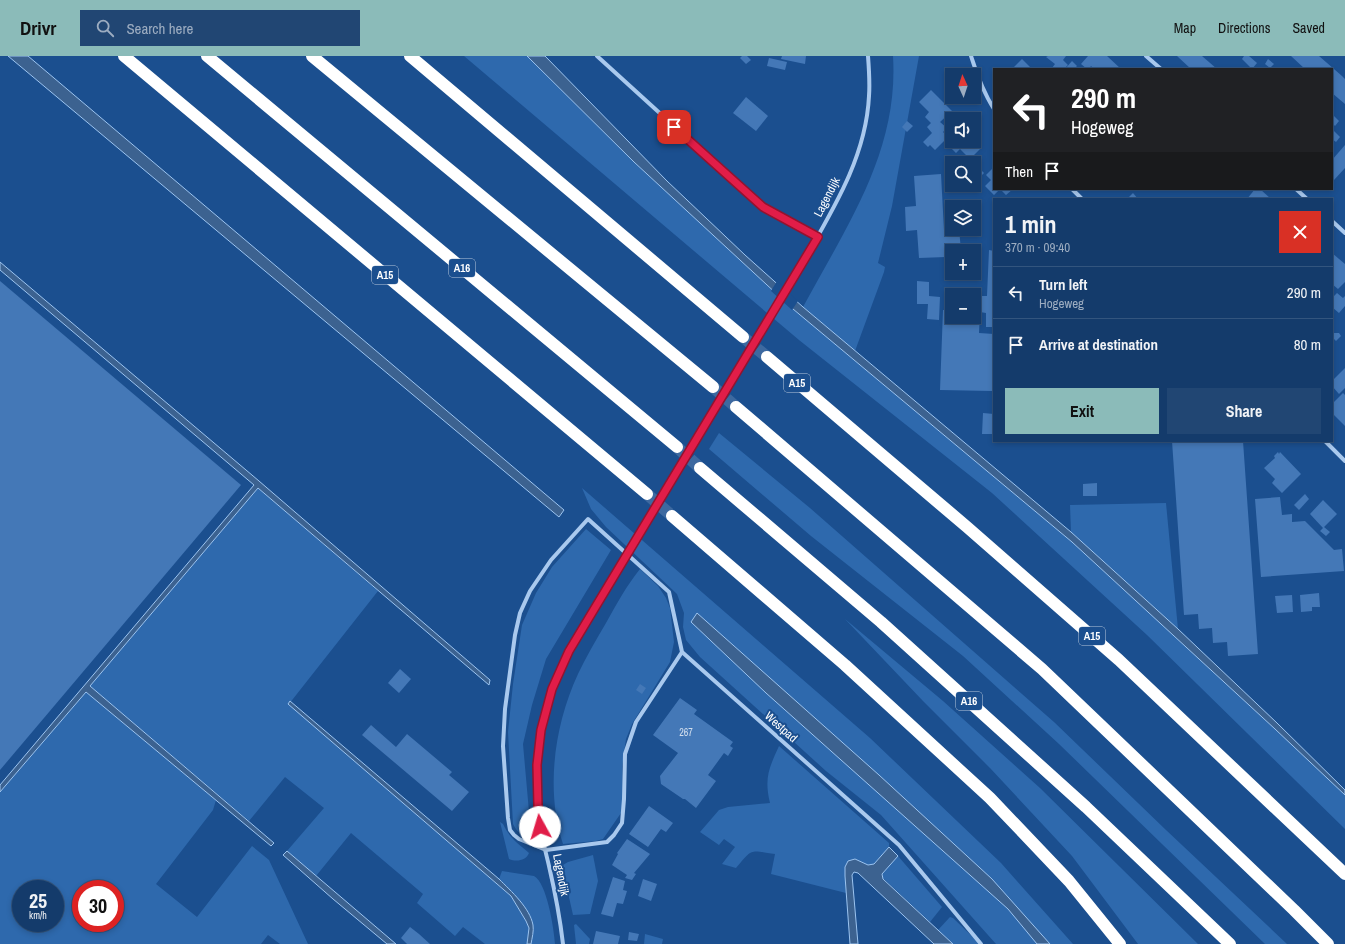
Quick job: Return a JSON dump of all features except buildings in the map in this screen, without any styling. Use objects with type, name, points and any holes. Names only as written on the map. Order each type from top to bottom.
[{"type":"highway","name":"A15","points":[[124,56],[647,494]]},
{"type":"highway","name":"A16","points":[[207,56],[677,447]]},
{"type":"highway","points":[[312,56],[713,387]]},
{"type":"highway","points":[[410,56],[743,337]]},
{"type":"highway","name":"A15","points":[[767,357],[967,527],[1114,655],[1345,874]]},
{"type":"highway","points":[[736,407],[1042,669],[1328,944]]},
{"type":"highway","name":"A16","points":[[700,468],[881,622],[1086,807],[1230,944]]},
{"type":"highway","points":[[672,516],[845,665],[990,798],[1070,881],[1120,944]]},
{"type":"street","points":[[597,56],[763,207],[818,237]]},
{"type":"street","name":"Lagendijk","points":[[563,944],[546,850],[540,827],[538,806],[537,765],[541,730],[552,689],[569,651],[836,205],[855,162],[866,123],[869,96],[868,56]]},
{"type":"street","points":[[971,56],[985,95],[993,107]]},
{"type":"street","points":[[1146,56],[1160,68]]},
{"type":"street","points":[[1073,190],[1081,198]]},
{"type":"street","points":[[1297,190],[1306,198]]},
{"type":"street","points":[[1333,222],[1345,233]]},
{"type":"street","points":[[1325,442],[1345,461]]},
{"type":"street","points":[[588,519],[670,592],[682,652],[636,722],[625,754],[622,823],[614,835],[607,842],[546,850],[519,839],[514,835],[510,830],[508,818],[503,746],[508,682],[520,613],[530,591],[551,560],[588,519]]},
{"type":"street","name":"Westpad","points":[[682,652],[899,845],[981,944]]},
{"type":"shaded area","points":[[8,56],[28,56],[564,510],[559,517]]},
{"type":"shaded area","points":[[464,56],[527,56],[634,162],[793,309],[1072,542],[1345,795],[1345,829],[1147,635],[992,493],[799,340]]},
{"type":"shaded area","points":[[527,56],[545,56],[667,181],[745,255],[803,307],[1071,532],[1178,629],[1277,723],[1345,790],[1345,795],[1072,542],[793,309],[634,162]]},
{"type":"shaded area","points":[[893,56],[919,56],[892,206],[878,263],[885,267],[884,272],[855,351],[803,307],[852,218],[878,157],[888,124],[893,91]]},
{"type":"shaded area","points":[[0,262],[259,481],[490,680],[489,685],[258,488],[90,686],[274,843],[271,846],[86,692],[0,792],[0,785],[254,485],[0,270]]},
{"type":"shaded area","points":[[719,433],[810,508],[1054,722],[1287,944],[1265,944],[1059,744],[963,656],[811,536],[709,449]]},
{"type":"shaded area","points":[[258,488],[378,591],[289,704],[511,896],[529,928],[527,944],[485,944],[463,927],[455,936],[417,903],[423,894],[351,833],[316,876],[287,851],[324,808],[285,777],[249,821],[90,686]]},
{"type":"shaded area","points":[[582,488],[870,738],[1001,863],[1073,944],[996,944],[881,815],[826,771],[700,657],[686,640],[683,627],[684,613],[677,594],[606,527],[591,509]]},
{"type":"shaded area","points":[[1166,503],[1178,629],[1071,532],[1070,505]]},
{"type":"shaded area","points":[[586,529],[611,550],[546,659],[532,705],[523,744],[530,823],[529,829],[526,833],[521,833],[513,824],[508,732],[513,684],[522,625],[536,593],[552,567]]},
{"type":"shaded area","points":[[640,569],[658,586],[666,598],[670,608],[674,642],[670,662],[632,724],[626,739],[622,767],[623,801],[621,813],[603,839],[563,844],[556,819],[554,797],[555,761],[560,725],[571,690],[578,674],[622,595]]},
{"type":"shaded area","points":[[697,613],[879,775],[992,879],[1050,944],[1037,944],[1008,909],[766,693],[691,622]]},
{"type":"shaded area","points":[[845,619],[943,701],[1040,788],[1198,944],[1138,944],[1072,856],[990,768],[923,701]]},
{"type":"shaded area","points":[[86,692],[216,800],[213,810],[156,884],[197,917],[252,846],[269,860],[308,944],[280,944],[268,935],[261,944],[0,944],[0,792]]},
{"type":"shaded area","points":[[290,701],[509,889],[524,906],[531,919],[533,930],[531,944],[527,944],[529,928],[511,896],[288,704]]},
{"type":"shaded area","points":[[779,746],[889,843],[889,847],[874,864],[868,865],[855,859],[848,861],[845,867],[846,893],[771,874],[775,854],[756,851],[752,852],[736,868],[722,864],[735,847],[724,839],[719,845],[700,832],[719,810],[728,807],[770,803],[767,787],[768,773]]},
{"type":"shaded area","points":[[500,822],[512,837],[529,853],[526,858],[518,861],[509,859]]},
{"type":"shaded area","points":[[889,847],[898,856],[882,874],[883,879],[953,944],[934,944],[858,873],[854,872],[852,875],[858,944],[850,944],[845,867],[848,861],[855,859],[868,865],[874,864]]},
{"type":"shaded area","points":[[287,851],[396,944],[387,944],[333,899],[283,855]]},
{"type":"shaded area","points":[[593,855],[598,881],[590,914],[573,915],[563,865],[568,862]]},
{"type":"shaded area","points":[[898,856],[942,907],[930,922],[883,878],[882,874]]},
{"type":"shaded area","points":[[502,871],[534,876],[539,880],[543,887],[549,907],[555,944],[531,944],[533,930],[515,895],[499,879]]},
{"type":"shaded area","points":[[950,917],[953,918],[980,944],[953,944],[938,930]]},
{"type":"shaded area","points":[[576,924],[590,939],[589,944],[576,944],[574,925]]},
{"type":"shaded area","points":[[645,934],[663,939],[662,944],[644,944]]},
{"type":"pier","points":[[777,281],[798,301],[792,310],[771,291]]},
{"type":"tunnel","points":[[743,337],[767,357]]},
{"type":"tunnel","points":[[713,387],[736,407]]},
{"type":"tunnel","points":[[677,447],[700,468]]},
{"type":"tunnel","points":[[647,494],[672,516]]},
{"type":"route","points":[[540,827],[537,765],[541,730],[552,689],[569,651],[818,237],[763,207],[674,127]]}]
